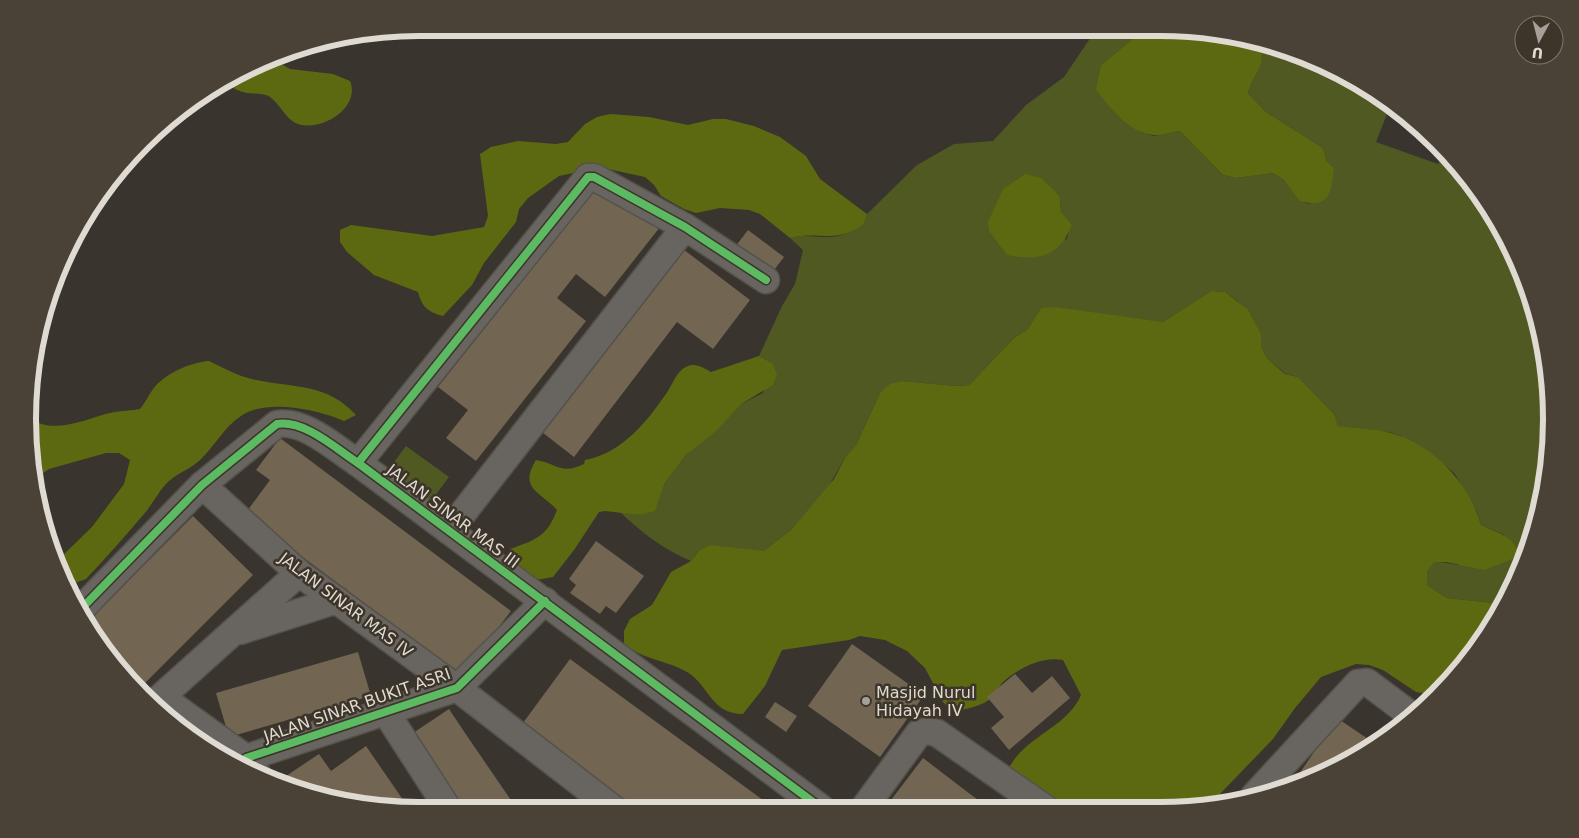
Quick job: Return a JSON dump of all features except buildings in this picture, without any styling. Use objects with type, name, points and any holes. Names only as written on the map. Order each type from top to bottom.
[{"type":"street","points":[[358,462],[588,177],[594,177],[685,226],[766,280]]},
{"type":"street","points":[[449,531],[685,226]]},
{"type":"street","name":"JALAN SINAR MAS III","points":[[85,605],[202,485],[277,424],[287,422],[300,426],[358,462],[813,802]]},
{"type":"street","name":"JALAN SINAR MAS IV","points":[[202,485],[299,573],[457,688],[605,802]]},
{"type":"street","name":"JALAN SINAR BUKIT ASRI","points":[[158,699],[299,573]]},
{"type":"street","points":[[231,634],[338,600]]},
{"type":"street","name":"JALAN SINAR BUKIT ASRI","points":[[255,764],[385,712],[457,688],[545,601]]},
{"type":"street","points":[[1260,789],[1358,683],[1367,682],[1407,712]]},
{"type":"street","name":"JALAN SINAR BUKIT ASRI","points":[[170,710],[212,741]]},
{"type":"street","name":"JALAN SINAR BUKIT ASRI","points":[[385,712],[444,802]]},
{"type":"street","points":[[868,802],[918,733],[928,731],[937,733],[1036,802]]},
{"type":"green space","points":[[1092,36],[1132,36],[1130,41],[1101,65],[1141,132],[1154,136],[1180,131],[1223,175],[1236,178],[1273,173],[1284,180],[1299,201],[1310,204],[1327,162],[1323,148],[1266,112],[1248,93],[1260,67],[1262,55],[1260,49],[1306,65],[1329,76],[1388,112],[1376,142],[1438,164],[1441,159],[1478,206],[1514,273],[1530,320],[1539,369],[1543,419],[1542,444],[1535,494],[1530,518],[1514,565],[1495,603],[1447,598],[1427,585],[1427,572],[1434,561],[1458,565],[1505,535],[1481,525],[1477,512],[1455,474],[1401,436],[1389,432],[1338,427],[1334,414],[1298,377],[1286,374],[1267,358],[1261,346],[1261,334],[1237,301],[1225,292],[1211,291],[1163,322],[1041,308],[1027,330],[1014,338],[969,385],[956,386],[902,381],[880,393],[856,445],[846,456],[827,489],[792,529],[764,551],[699,551],[691,561],[671,552],[653,540],[620,512],[639,515],[657,505],[665,483],[686,455],[741,404],[763,393],[772,363],[759,356],[782,306],[795,284],[803,250],[790,238],[836,236],[864,224],[867,214],[917,165],[954,144],[993,141],[1026,105],[1064,77]],"holes":[[[1056,192],[1060,197],[1061,212],[1071,225],[1066,241]]]},
{"type":"green space","points":[[1132,36],[1185,37],[1260,49],[1262,55],[1260,68],[1248,93],[1266,112],[1323,148],[1327,162],[1334,168],[1332,185],[1327,197],[1317,203],[1299,201],[1284,180],[1273,173],[1236,178],[1223,175],[1180,131],[1153,135],[1144,133],[1128,124],[1096,90],[1101,65],[1130,41]]},
{"type":"green space","points":[[279,63],[290,69],[333,74],[350,81],[352,91],[350,100],[337,116],[327,121],[307,126],[294,122],[268,96],[237,90],[231,87]]},
{"type":"green space","points":[[610,114],[649,117],[688,125],[713,119],[726,119],[754,126],[780,137],[806,156],[820,179],[867,214],[864,224],[854,230],[836,236],[810,235],[790,238],[760,214],[749,210],[720,208],[696,213],[684,209],[661,196],[654,185],[645,177],[608,169],[583,171],[559,176],[528,198],[519,209],[516,222],[484,263],[472,285],[443,316],[433,313],[426,308],[421,302],[418,292],[374,275],[347,252],[340,242],[340,230],[351,225],[432,236],[484,227],[488,216],[480,154],[491,147],[518,141],[556,144],[568,142],[585,124],[597,117]]},
{"type":"green space","points":[[1025,174],[1041,178],[1056,192],[1060,197],[1061,212],[1072,225],[1061,244],[1047,254],[1038,257],[1007,255],[989,231],[988,222],[1003,189]]},
{"type":"green space","points":[[1211,291],[1225,292],[1248,310],[1261,334],[1261,346],[1267,358],[1285,374],[1298,377],[1334,414],[1338,426],[1385,431],[1422,447],[1435,456],[1459,481],[1475,509],[1481,525],[1505,536],[1514,544],[1518,552],[1517,557],[1484,570],[1446,562],[1434,562],[1427,572],[1427,585],[1447,598],[1495,603],[1464,652],[1427,694],[1416,692],[1383,670],[1369,665],[1356,664],[1321,677],[1295,708],[1273,739],[1218,797],[1160,802],[1031,802],[1009,768],[1025,748],[1066,716],[1075,706],[1081,695],[1063,660],[1047,660],[1031,664],[1003,682],[991,698],[981,705],[952,711],[943,702],[925,668],[907,651],[885,640],[860,636],[849,640],[782,650],[765,686],[743,714],[732,713],[717,704],[701,684],[687,672],[647,657],[624,644],[624,631],[630,619],[652,605],[671,572],[691,561],[699,551],[710,545],[764,551],[792,529],[834,479],[846,456],[856,445],[880,393],[890,384],[902,381],[956,386],[969,385],[1014,338],[1027,330],[1041,308],[1055,307],[1163,322]]},
{"type":"green space","points":[[759,356],[772,363],[777,374],[773,385],[741,404],[716,431],[686,455],[665,483],[655,511],[639,515],[599,512],[574,550],[553,577],[536,580],[508,560],[510,549],[533,540],[544,532],[557,510],[531,484],[529,478],[536,460],[564,469],[584,464],[585,460],[611,451],[633,434],[651,414],[683,369],[696,365],[711,372]]},
{"type":"green space","points":[[209,361],[250,379],[309,388],[322,392],[345,405],[356,415],[344,421],[307,410],[278,407],[264,408],[241,416],[235,420],[200,460],[165,485],[144,514],[86,579],[73,582],[65,565],[63,555],[92,527],[124,484],[130,460],[119,453],[106,453],[49,469],[41,475],[36,422],[48,425],[66,425],[111,413],[140,409],[153,389],[164,378],[186,366]]},
{"type":"green space","points":[[406,446],[449,477],[426,508],[383,477]]},
{"type":"cycle path","points":[[358,463],[588,177],[594,177],[685,227],[766,280]]},
{"type":"cycle path","points":[[85,605],[202,485],[277,424],[298,426],[319,436],[358,463],[813,802]]},
{"type":"cycle path","points":[[245,759],[457,688],[545,601]]},
{"type":"place","name":"Masjid Nurul Hidayah IV","points":[[866,701]]}]
